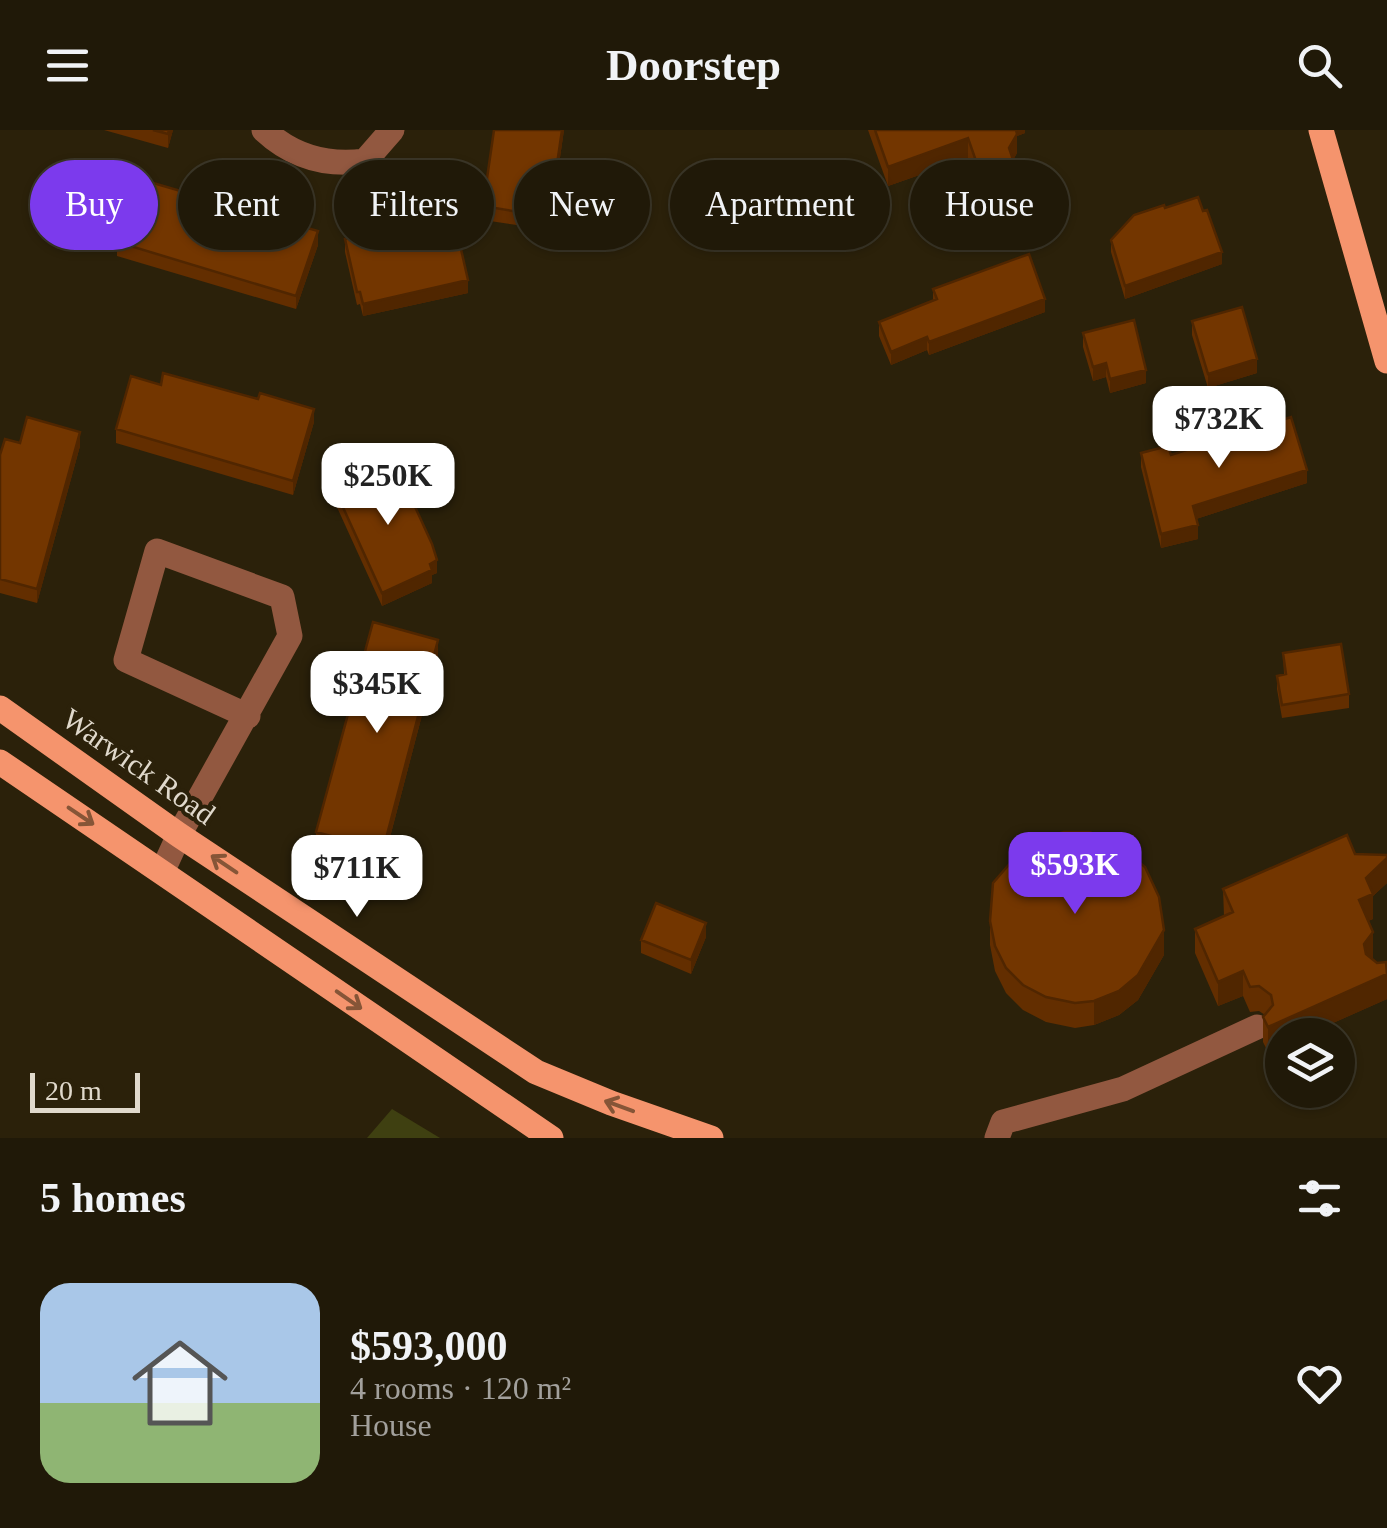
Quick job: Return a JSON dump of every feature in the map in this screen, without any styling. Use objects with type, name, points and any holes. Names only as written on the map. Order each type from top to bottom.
[{"type":"main road","points":[[1321,130],[1387,361]]},
{"type":"main road","name":"Warwick Road","points":[[0,708],[179,835],[536,1072],[711,1138]]},
{"type":"main road","points":[[0,762],[551,1138]]},
{"type":"street","points":[[264,130],[281,146],[335,165],[365,161],[392,130]]},
{"type":"street","points":[[163,870],[179,835],[248,716],[290,636],[282,597],[157,551],[126,660],[248,716]]},
{"type":"street","points":[[997,1138],[1003,1122],[1122,1089],[1256,1027]]},
{"type":"shaded area","points":[[392,1109],[440,1138],[367,1138]]},
{"type":"building","points":[[494,130],[562,130],[558,160],[514,160],[514,211],[494,208],[494,160],[490,160]]},
{"type":"building","points":[[875,130],[1016,130],[1017,134],[1009,148],[1013,160],[976,160],[968,138],[890,166],[890,160],[886,160]]},
{"type":"building","points":[[158,184],[178,190],[178,250],[312,250],[296,296],[144,250],[158,250]]},
{"type":"building","points":[[1198,197],[1203,211],[1207,210],[1222,252],[1125,286],[1111,240],[1134,215]]},
{"type":"building","points":[[347,250],[461,250],[468,280],[363,304]]},
{"type":"building","points":[[1029,254],[1045,299],[891,352],[879,322],[937,299],[933,289]]},
{"type":"building","points":[[1242,307],[1257,359],[1208,374],[1192,321]]},
{"type":"building","points":[[1134,320],[1146,370],[1110,379],[1106,363],[1093,367],[1083,333]]},
{"type":"building","points":[[163,373],[258,399],[260,393],[314,409],[293,481],[116,429],[131,376],[161,385]]},
{"type":"building","points":[[27,417],[80,432],[37,589],[0,579],[0,455],[5,439],[20,443]]},
{"type":"building","points":[[1291,417],[1307,470],[1193,506],[1198,525],[1161,534],[1141,453],[1168,446],[1171,455]]},
{"type":"building","points":[[396,465],[437,560],[430,564],[432,570],[382,593],[336,492]]},
{"type":"building","points":[[373,622],[438,640],[383,850],[316,832]]},
{"type":"building","points":[[1341,644],[1349,694],[1282,705],[1277,676],[1286,674],[1283,653]]},
{"type":"building","points":[[1064,832],[1089,832],[1112,840],[1145,867],[1159,897],[1164,930],[1138,975],[1119,991],[1094,1001],[1075,1003],[1046,997],[1023,985],[1006,968],[995,946],[990,921],[993,883],[1019,853],[1039,839]]},
{"type":"building","points":[[1347,835],[1355,854],[1387,855],[1366,878],[1373,894],[1359,900],[1373,932],[1364,944],[1366,954],[1377,963],[1386,962],[1387,974],[1288,1018],[1265,1021],[1263,1017],[1273,1005],[1271,995],[1259,986],[1250,987],[1243,971],[1218,982],[1195,929],[1233,912],[1223,889]]},
{"type":"building","points":[[656,903],[706,923],[691,960],[641,940]]}]
